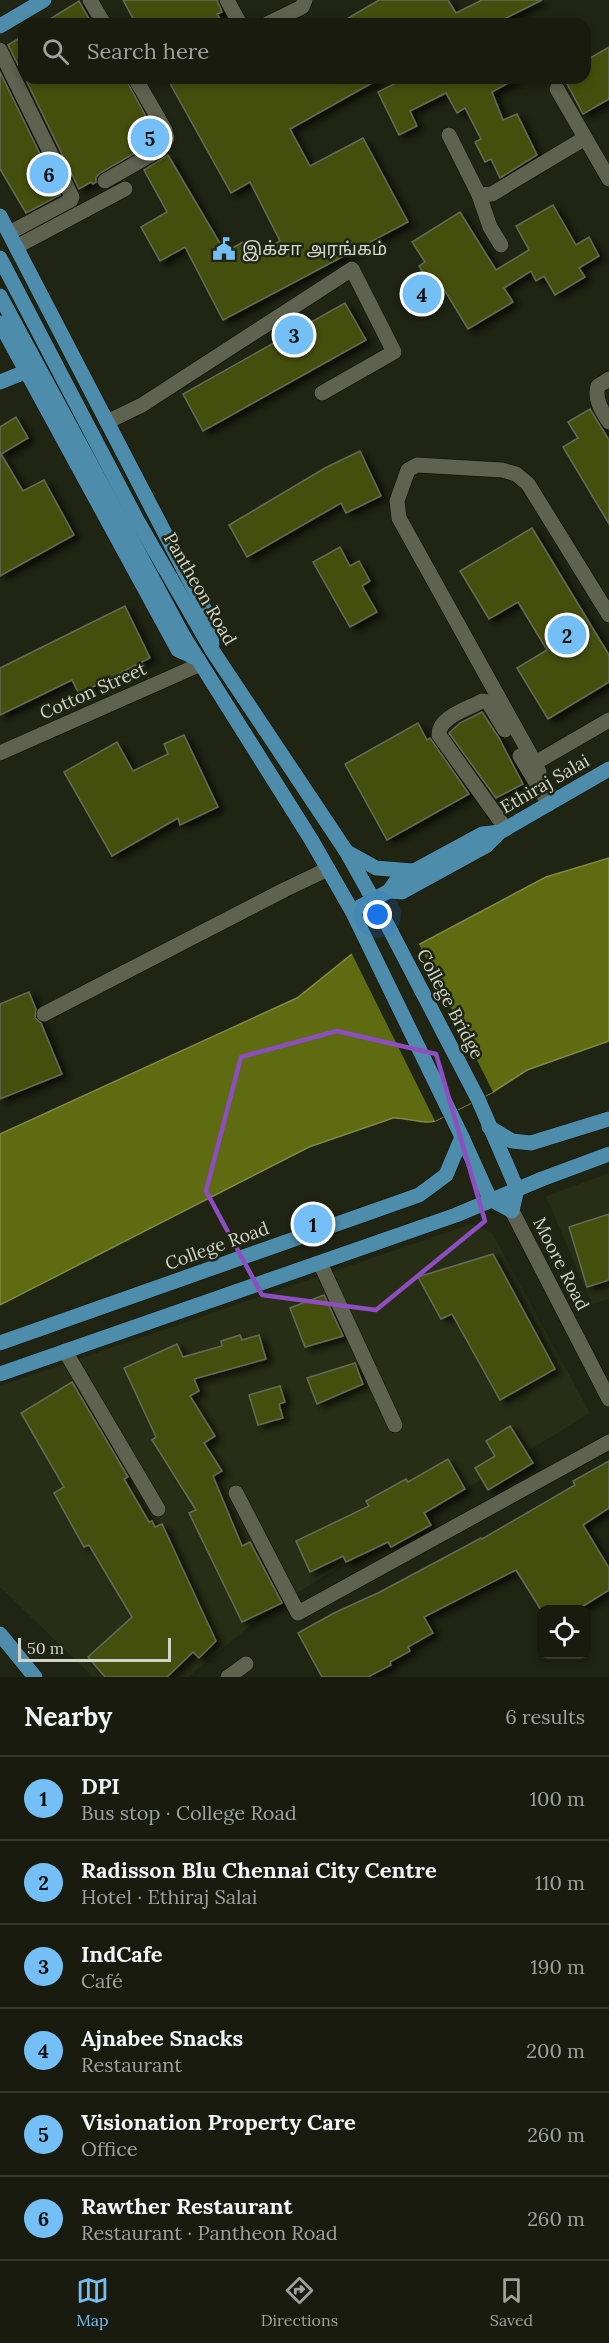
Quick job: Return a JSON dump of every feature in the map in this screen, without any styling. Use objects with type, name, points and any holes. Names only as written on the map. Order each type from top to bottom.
[{"type":"main road","points":[[0,26],[44,0]]},
{"type":"main road","points":[[0,216],[209,618],[212,650]]},
{"type":"main road","name":"Pantheon Road","points":[[0,258],[137,520],[199,628],[346,851],[388,926]]},
{"type":"main road","points":[[0,296],[184,637],[352,911],[490,1199],[512,1211],[517,1189]]},
{"type":"main road","points":[[0,322],[25,372],[178,650],[199,662]]},
{"type":"main road","points":[[0,382],[25,372]]},
{"type":"main road","name":"Ethiraj Salai","points":[[389,891],[402,892],[486,846],[503,831],[609,769]]},
{"type":"main road","name":"Ethiraj Salai","points":[[352,911],[389,891],[397,880],[482,834],[503,831]]},
{"type":"main road","points":[[346,851],[376,868],[412,872]]},
{"type":"main road","name":"College Bridge","points":[[388,926],[478,1099],[517,1189]]},
{"type":"main road","points":[[489,1127],[512,1141],[531,1143],[609,1119]]},
{"type":"main road","name":"College Road","points":[[0,1343],[419,1195],[446,1175],[462,1137]]},
{"type":"main road","points":[[0,1374],[456,1215],[490,1199],[609,1154]]},
{"type":"main road","points":[[0,1634],[35,1677]]},
{"type":"street","points":[[90,0],[100,18]]},
{"type":"street","points":[[227,0],[237,18]]},
{"type":"street","points":[[279,18],[302,7],[305,0]]},
{"type":"street","points":[[0,50],[72,197],[71,200],[13,240]]},
{"type":"street","points":[[105,181],[161,149],[165,143],[165,130],[138,84]]},
{"type":"street","points":[[557,89],[609,179]]},
{"type":"street","points":[[449,135],[479,195],[490,227],[501,245]]},
{"type":"street","points":[[479,195],[492,194],[585,138]]},
{"type":"street","points":[[13,240],[125,189]]},
{"type":"street","points":[[107,422],[142,405],[352,268],[394,352],[322,393]]},
{"type":"street","points":[[609,379],[598,386],[596,393],[609,422]]},
{"type":"street","points":[[551,802],[535,763],[399,518],[397,501],[408,470],[417,465],[502,470],[516,474],[528,484],[609,615]]},
{"type":"street","name":"Cotton Street","points":[[0,753],[199,662]]},
{"type":"street","points":[[503,831],[439,735],[439,729],[444,721],[482,701],[488,702],[551,802]]},
{"type":"street","points":[[535,763],[609,720]]},
{"type":"street","points":[[44,1014],[328,869]]},
{"type":"street","name":"Moore Road","points":[[512,1211],[609,1397]]},
{"type":"street","points":[[320,1263],[395,1425]]},
{"type":"street","points":[[65,1351],[158,1509]]},
{"type":"street","points":[[236,1493],[298,1612],[609,1442]]},
{"type":"street","points":[[228,1677],[246,1664]]},
{"type":"highlighted area","points":[[337,1031],[436,1054],[485,1221],[376,1310],[262,1295],[206,1191],[241,1057]]},
{"type":"shaded area","points":[[609,858],[609,1041],[527,1070],[493,1092],[435,1121],[393,1118],[309,1147],[0,1305],[0,1134],[297,998],[352,954],[420,944],[546,877]]},
{"type":"shaded area","points":[[609,1173],[609,1299],[592,1304],[546,1196]]},
{"type":"shaded area","points":[[471,1224],[492,1233],[590,1413],[269,1610],[188,1677],[93,1677],[0,1587],[0,1386]]},
{"type":"pier","points":[[418,942],[493,1092],[435,1121],[351,952]]},
{"type":"building","points":[[123,0],[217,0],[222,12],[217,14],[219,18],[133,18]]},
{"type":"building","points":[[379,0],[448,0],[456,13],[482,0],[542,0],[506,18],[348,18]]},
{"type":"building","points":[[79,1],[89,18],[52,18]]},
{"type":"building","points":[[18,39],[18,65],[8,45]]},
{"type":"building","points":[[609,47],[609,99],[583,114],[567,84],[591,84],[591,58]]},
{"type":"building","points":[[0,72],[60,195],[26,213],[0,169]]},
{"type":"building","points":[[28,84],[128,84],[157,137],[154,142],[100,173],[93,184],[91,182],[79,189]]},
{"type":"building","points":[[170,84],[370,84],[290,129],[310,166],[363,138],[408,222],[223,320],[185,247],[160,261],[141,227],[167,212],[144,170],[168,155],[225,252],[243,242],[250,257],[280,241],[250,182],[231,193]]},
{"type":"building","points":[[394,84],[506,84],[492,92],[503,120],[517,114],[537,155],[500,178],[491,159],[485,162],[475,142],[481,139],[465,108],[457,113],[446,93],[410,111],[417,126],[399,135],[378,92]]},
{"type":"building","points":[[553,205],[576,245],[589,237],[599,256],[579,268],[585,277],[555,295],[544,276],[536,281],[531,271],[504,288],[513,302],[468,329],[439,281],[431,286],[419,266],[425,262],[412,242],[460,212],[496,270],[529,250],[516,226]]},
{"type":"building","points":[[345,303],[366,340],[203,431],[183,394]]},
{"type":"building","points":[[590,409],[609,440],[609,524],[563,447],[578,438],[568,422]]},
{"type":"building","points":[[16,417],[28,438],[1,454],[23,491],[44,480],[74,535],[0,576],[0,427]]},
{"type":"building","points":[[360,451],[381,496],[346,513],[341,503],[247,557],[229,525],[325,468]]},
{"type":"building","points":[[532,528],[609,655],[609,682],[548,719],[517,668],[547,650],[518,602],[489,619],[460,571]]},
{"type":"building","points":[[340,547],[350,566],[359,561],[370,581],[362,586],[377,612],[350,627],[313,562]]},
{"type":"building","points":[[125,606],[150,658],[79,694],[72,680],[0,715],[0,668]]},
{"type":"building","points":[[482,712],[499,738],[523,784],[496,798],[449,733],[460,723]]},
{"type":"building","points":[[418,723],[427,740],[430,738],[469,794],[387,840],[345,764]]},
{"type":"building","points":[[184,735],[218,807],[180,825],[178,818],[112,856],[64,772],[117,742],[133,771],[168,754],[164,744]]},
{"type":"building","points":[[29,992],[36,1009],[35,1018],[41,1023],[62,1074],[0,1099],[0,1004]]},
{"type":"building","points":[[609,1214],[609,1280],[587,1287],[569,1227]]},
{"type":"building","points":[[493,1254],[555,1369],[500,1400],[452,1314],[441,1319],[418,1277]]},
{"type":"building","points":[[324,1295],[343,1336],[305,1347],[290,1308]]},
{"type":"building","points":[[240,1335],[242,1340],[259,1335],[266,1359],[194,1379],[199,1391],[190,1396],[215,1436],[204,1443],[222,1471],[213,1476],[242,1546],[250,1542],[282,1603],[242,1622],[189,1513],[196,1510],[152,1440],[156,1437],[124,1368],[177,1344],[183,1357],[222,1346],[221,1341]]},
{"type":"building","points":[[355,1363],[363,1384],[317,1404],[307,1378]]},
{"type":"building","points":[[72,1382],[128,1477],[124,1479],[149,1522],[152,1521],[155,1527],[162,1524],[216,1641],[199,1658],[193,1652],[167,1677],[105,1677],[88,1657],[132,1617],[89,1545],[84,1547],[54,1493],[64,1487],[21,1413]]},
{"type":"building","points":[[280,1386],[285,1402],[279,1404],[283,1418],[258,1425],[249,1395]]},
{"type":"building","points":[[510,1426],[533,1463],[488,1490],[475,1468],[495,1456],[486,1441]]},
{"type":"building","points":[[448,1459],[465,1489],[424,1513],[431,1525],[391,1547],[388,1542],[346,1562],[343,1556],[310,1572],[296,1541],[369,1506],[366,1501],[406,1479],[408,1482]]},
{"type":"building","points":[[609,1461],[609,1508],[583,1525],[609,1568],[609,1590],[585,1605],[538,1605],[516,1570],[424,1617],[433,1633],[408,1647],[410,1651],[390,1662],[391,1665],[368,1677],[322,1677],[298,1633],[482,1539],[575,1485],[573,1481]]},
{"type":"place","name":"Visionation Property Care","points":[[150,138]]},
{"type":"place","name":"Rawther Restaurant","points":[[49,174]]},
{"type":"place","name":"இக்சா அரங்கம்","points":[[224,249]]},
{"type":"place","name":"Ajnabee Snacks","points":[[422,294]]},
{"type":"place","name":"IndCafe","points":[[294,335]]},
{"type":"place","name":"Radisson Blu Chennai City Centre","points":[[567,635]]},
{"type":"place","name":"DPI","points":[[313,1224]]}]
